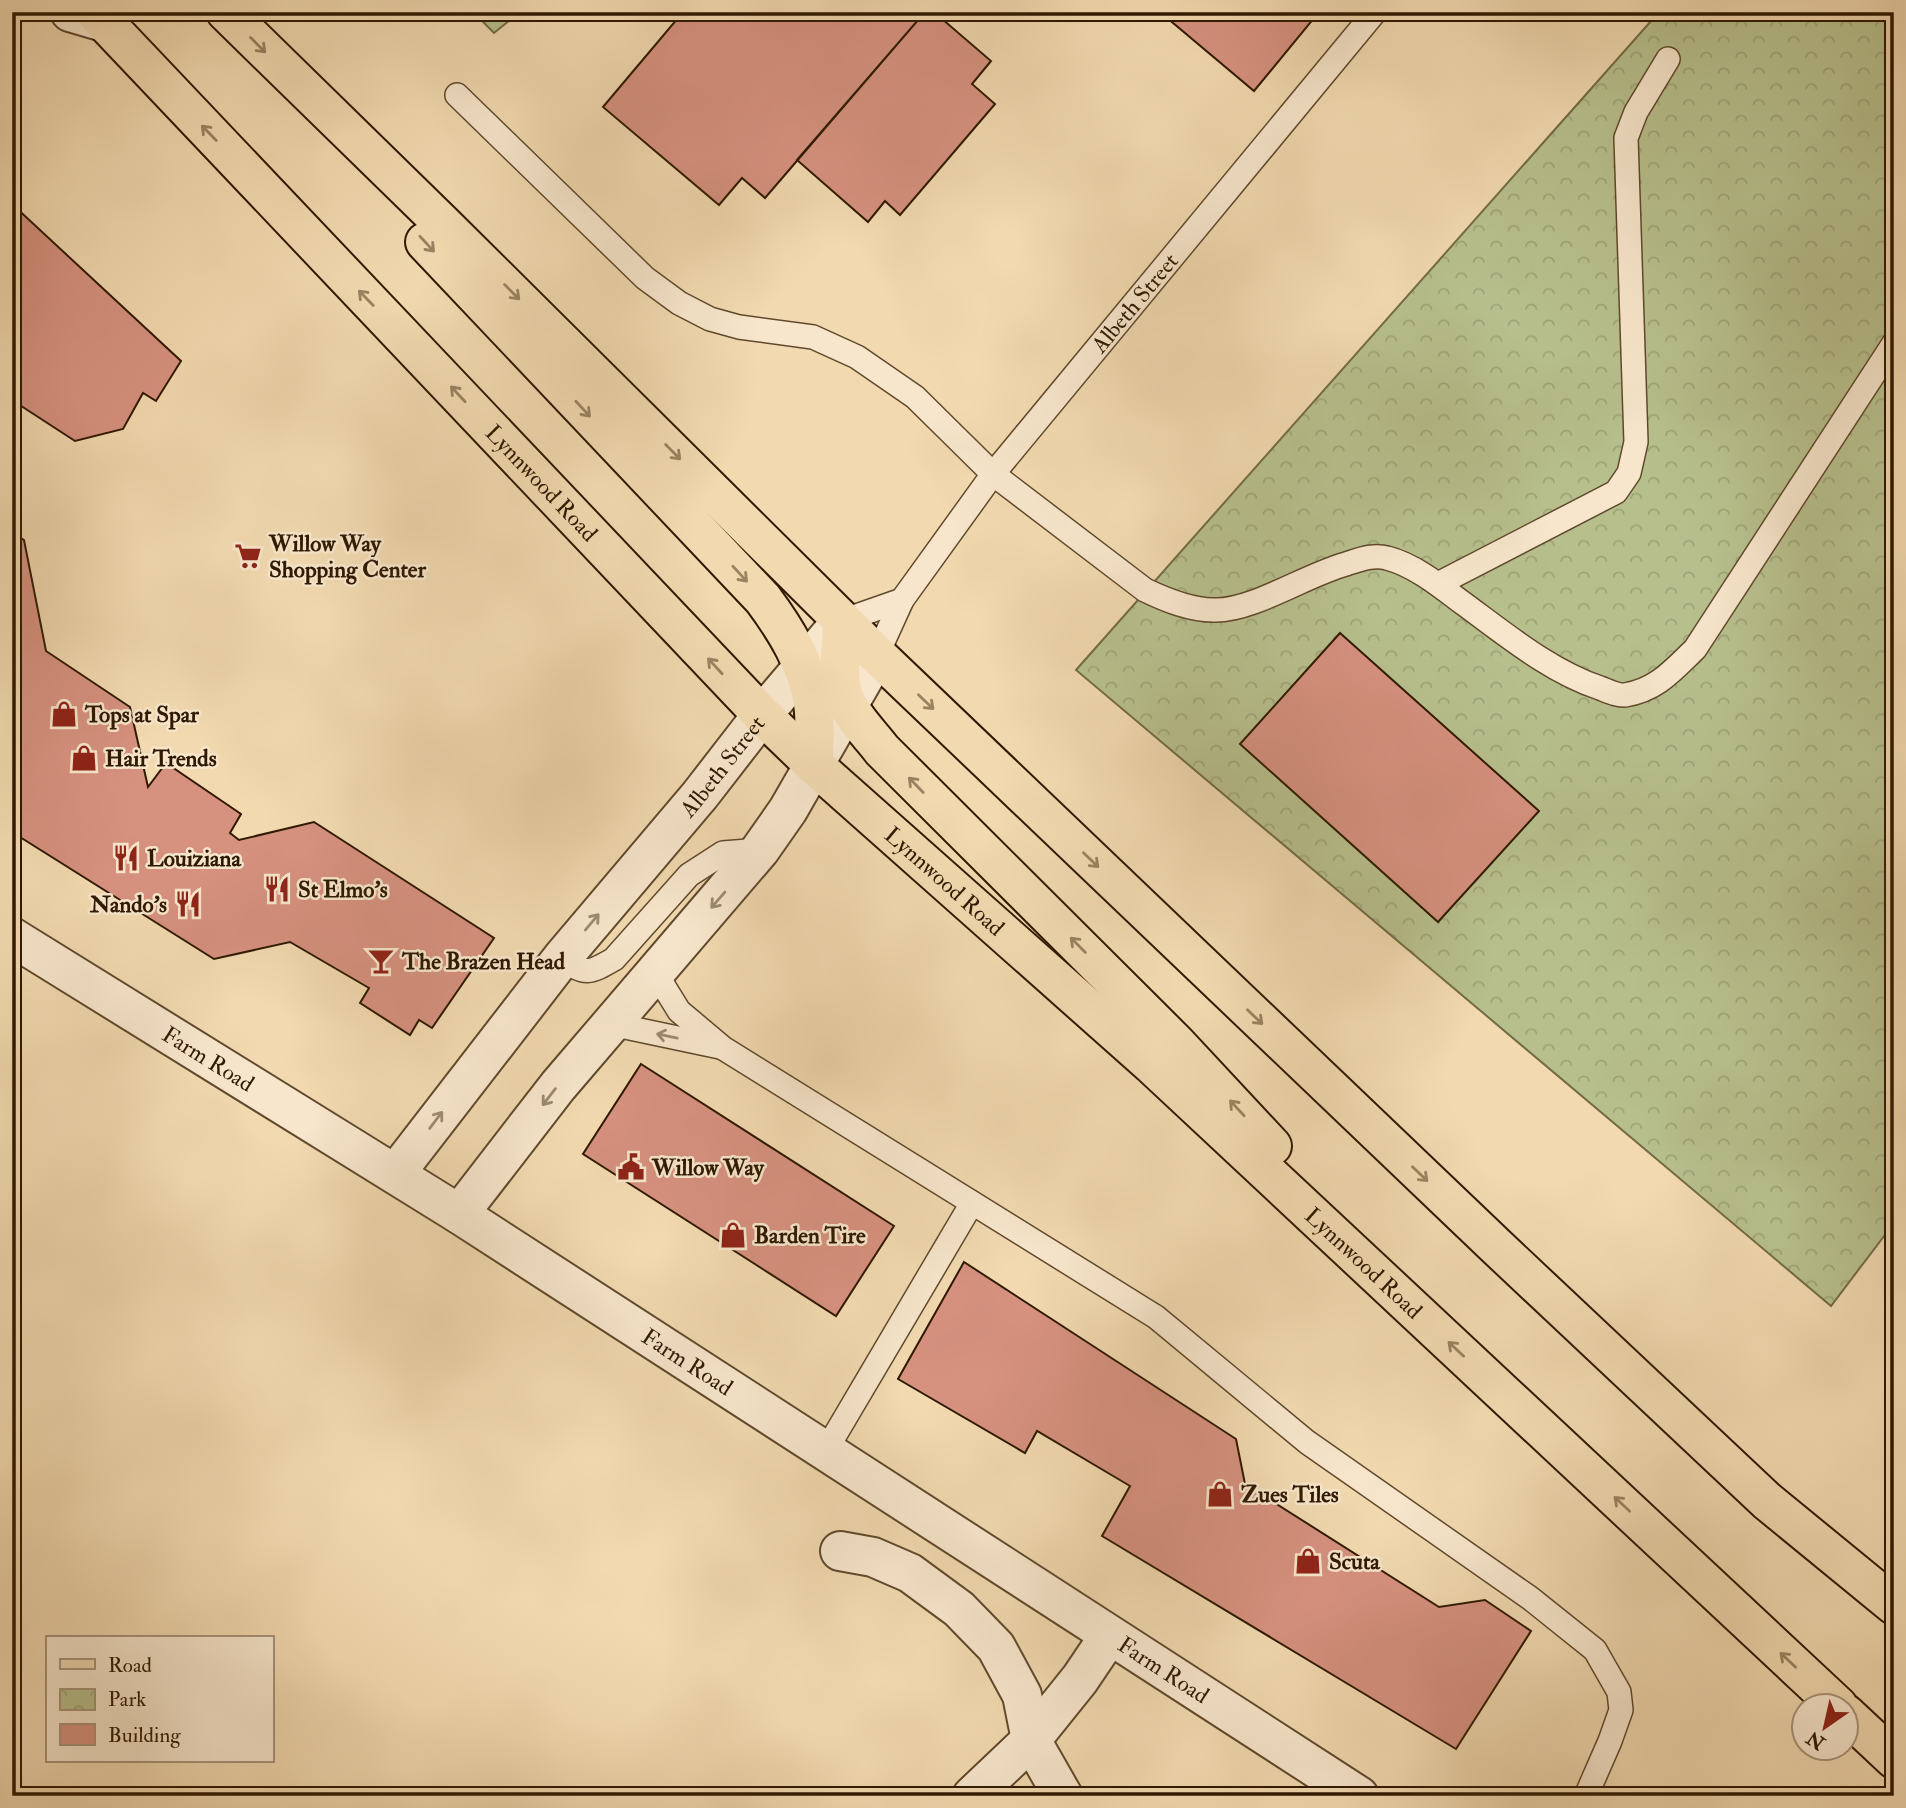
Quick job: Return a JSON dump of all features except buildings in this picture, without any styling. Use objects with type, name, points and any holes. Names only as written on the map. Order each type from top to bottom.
[{"type":"main road","points":[[226,12],[842,621],[1497,1248],[1767,1501],[1894,1605]]},
{"type":"main road","name":"Lynnwood Road","points":[[89,15],[762,715],[814,765],[1151,1064],[1823,1692]]},
{"type":"main road","points":[[290,78],[415,230],[763,599],[786,630],[803,667],[813,702],[814,765]]},
{"type":"main road","points":[[842,621],[841,684],[848,705],[883,750],[1194,1062],[1292,1167],[1392,1290]]},
{"type":"main road","points":[[1860,1727],[1894,1759]]},
{"type":"street","name":"Albeth Street","points":[[395,1174],[562,958],[842,621]]},
{"type":"street","name":"Albeth Street","points":[[459,1214],[558,1086],[760,850],[788,810],[877,655]]},
{"type":"street","name":"Farm Road","points":[[12,937],[459,1214],[1359,1796]]},
{"type":"street","points":[[840,1550],[873,1557],[910,1573],[959,1609],[996,1647],[1013,1675],[1021,1696],[1031,1740],[1063,1796]]},
{"type":"street","points":[[972,1796],[1031,1740],[1080,1679],[1109,1636]]},
{"type":"lane","name":"Albeth Street","points":[[877,655],[902,600],[993,474],[1375,12]]},
{"type":"lane","points":[[1438,584],[1616,492],[1629,473],[1636,442],[1626,138],[1636,113],[1668,59]]},
{"type":"lane","points":[[457,94],[645,278],[679,303],[710,318],[739,327],[813,337],[858,357],[915,397],[993,474],[1145,590],[1179,604],[1214,611],[1236,608],[1332,568],[1371,557],[1387,558],[1438,584],[1503,632],[1583,682],[1623,696],[1657,685],[1695,649],[1894,343]]},
{"type":"lane","points":[[842,621],[902,600]]},
{"type":"lane","points":[[562,958],[576,970],[584,972],[599,968],[621,953],[689,875],[723,853],[760,850]]},
{"type":"lane","points":[[655,972],[679,1011],[723,1048],[1156,1317],[1307,1442],[1530,1598],[1595,1650],[1619,1692],[1620,1710],[1586,1796]]},
{"type":"lane","points":[[611,1024],[723,1048]]},
{"type":"lane","points":[[825,1452],[972,1203]]},
{"type":"green space","points":[[473,12],[520,12],[494,33]]},
{"type":"green space","points":[[1659,12],[1894,12],[1894,1223],[1831,1306],[1076,670]]},
{"type":"place","name":"Willow Way Shopping Center","points":[[248,556]]},
{"type":"place","name":"Tops at Spar","points":[[64,714]]},
{"type":"place","name":"Hair Trends","points":[[84,758]]},
{"type":"place","name":"Louiziana","points":[[126,858]]},
{"type":"place","name":"St Elmo's","points":[[277,889]]},
{"type":"place","name":"Nando's","points":[[188,904]]},
{"type":"place","name":"The Brazen Head","points":[[381,961]]},
{"type":"place","name":"Willow Way","points":[[631,1167]]},
{"type":"place","name":"Barden Tire","points":[[733,1235]]},
{"type":"place","name":"Zues Tiles","points":[[1220,1494]]},
{"type":"place","name":"Scuta","points":[[1308,1561]]}]
